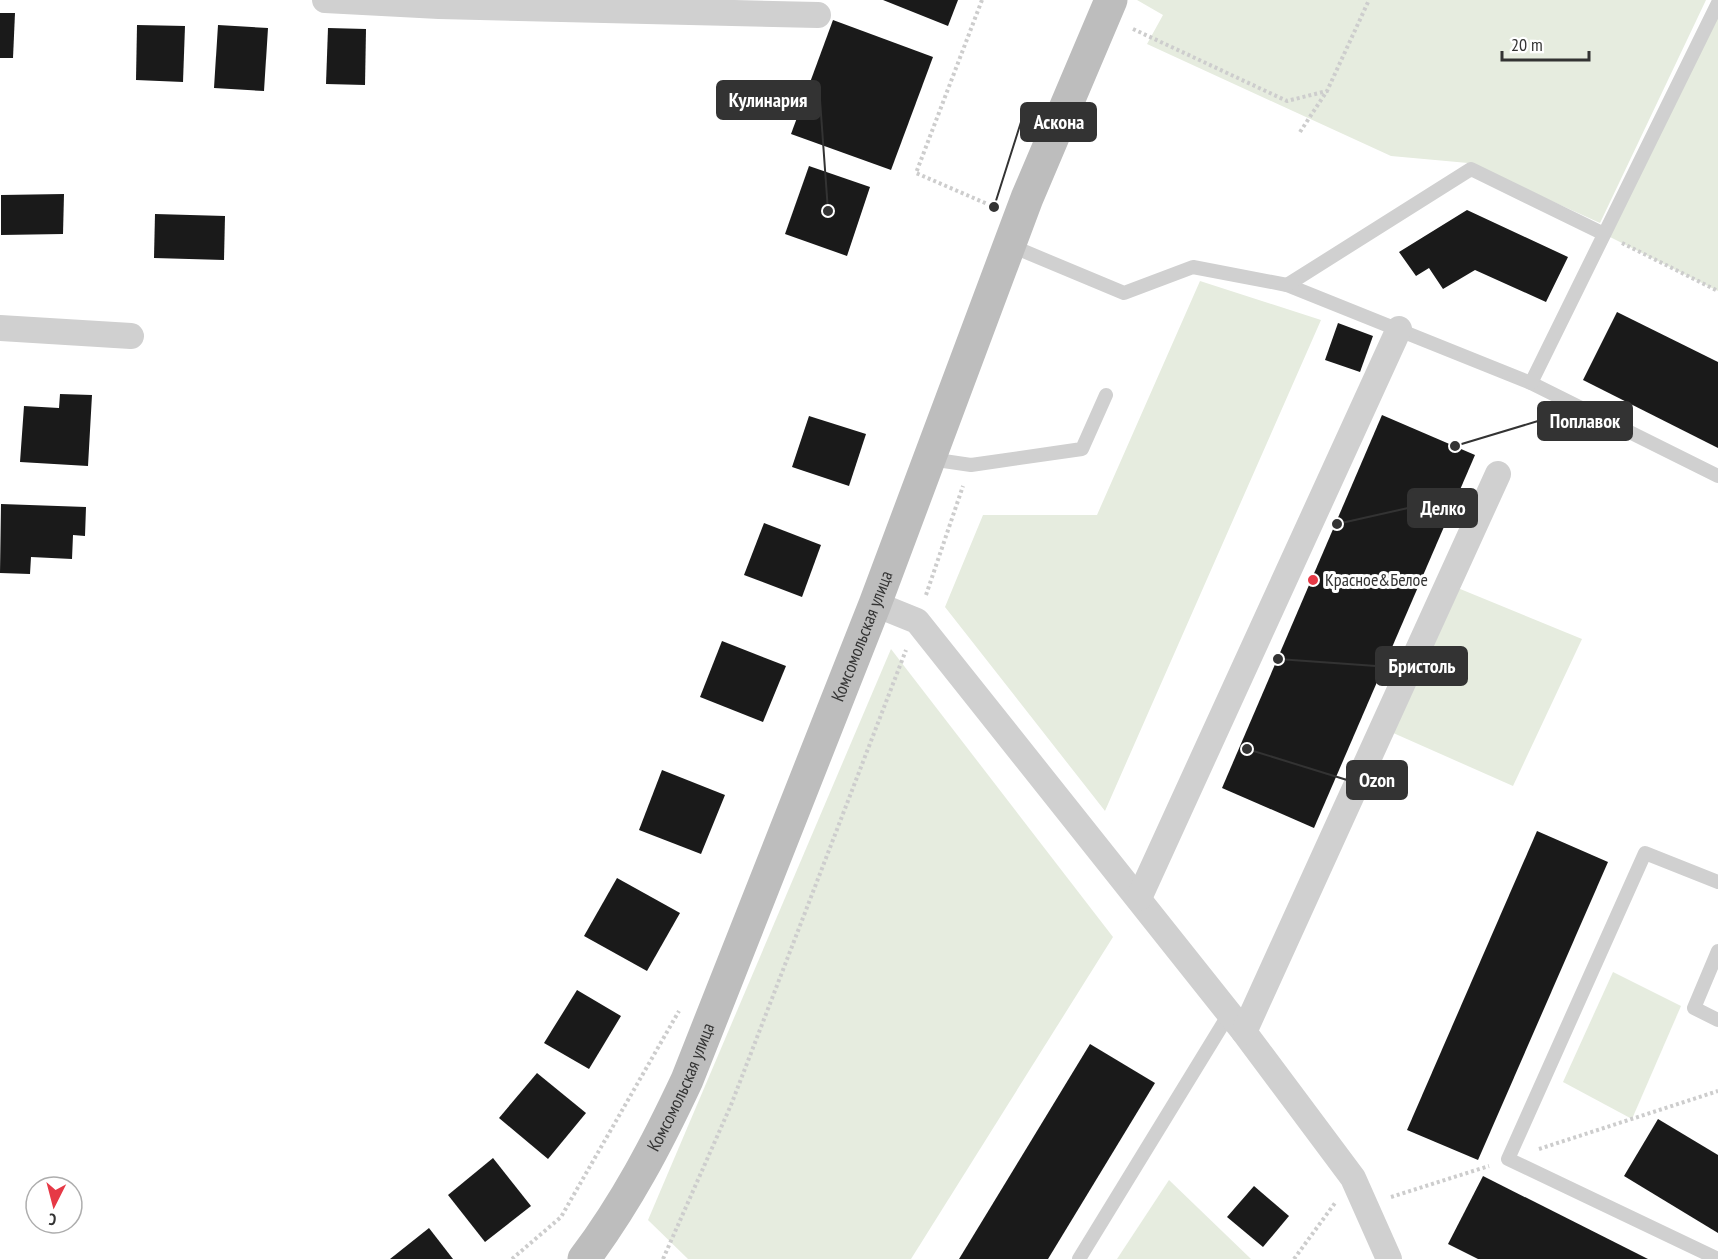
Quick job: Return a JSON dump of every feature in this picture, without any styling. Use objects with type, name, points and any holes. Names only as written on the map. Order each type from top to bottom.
[{"type":"main road","name":"Комсомольская улица","points":[[584,1259],[620,1209],[657,1145],[687,1080],[875,604],[1009,245],[1111,0]]},
{"type":"street","points":[[325,0],[440,6],[818,8]]},
{"type":"street","points":[[0,328],[131,336]]},
{"type":"street","points":[[1139,898],[1399,329]]},
{"type":"street","points":[[1236,1023],[1498,474]]},
{"type":"street","points":[[875,604],[917,621],[1139,898],[1353,1178],[1389,1259]]},
{"type":"lane","points":[[1531,383],[1718,3]]},
{"type":"lane","points":[[1287,285],[1471,169],[1604,234]]},
{"type":"lane","points":[[1009,245],[1124,293],[1193,267],[1287,285],[1531,383],[1718,476]]},
{"type":"lane","points":[[930,459],[970,465],[1082,449],[1106,395]]},
{"type":"lane","points":[[1718,882],[1645,853],[1508,1159],[1718,1259]]},
{"type":"lane","points":[[1718,951],[1694,1008],[1718,1020]]},
{"type":"lane","points":[[1079,1259],[1236,1023]]},
{"type":"path","points":[[982,0],[916,173],[994,207]]},
{"type":"path","points":[[1300,132],[1327,91],[1369,0]]},
{"type":"path","points":[[1131,28],[1287,101],[1327,91]]},
{"type":"path","points":[[1604,234],[1718,291]]},
{"type":"path","points":[[663,1259],[731,1105],[917,621],[970,465]]},
{"type":"path","points":[[512,1259],[561,1217],[681,1006]]},
{"type":"path","points":[[1365,1206],[1718,1090]]},
{"type":"path","points":[[1294,1259],[1353,1178]]},
{"type":"shaded area","points":[[1137,0],[1706,0],[1600,223],[1468,163],[1391,156],[1147,44],[1163,15]]},
{"type":"shaded area","points":[[1718,3],[1718,291],[1604,234]]},
{"type":"shaded area","points":[[1200,281],[1321,320],[1105,811],[945,607],[983,515],[1097,515]]},
{"type":"shaded area","points":[[1448,584],[1582,639],[1513,786],[1382,728]]},
{"type":"shaded area","points":[[891,649],[1113,937],[911,1259],[688,1259],[648,1220]]},
{"type":"shaded area","points":[[1613,972],[1681,1006],[1632,1119],[1563,1082]]},
{"type":"shaded area","points":[[1169,1180],[1251,1259],[1117,1259]]},
{"type":"building","points":[[883,0],[958,0],[948,26]]},
{"type":"building","points":[[0,13],[15,13],[13,58],[0,58]]},
{"type":"building","points":[[833,20],[933,57],[891,170],[791,134]]},
{"type":"building","points":[[137,25],[185,26],[183,82],[136,80]]},
{"type":"building","points":[[218,25],[268,28],[264,91],[214,88]]},
{"type":"building","points":[[328,28],[366,29],[365,85],[326,84]]},
{"type":"building","points":[[809,166],[870,187],[847,256],[785,234]]},
{"type":"building","points":[[64,194],[63,234],[1,235],[1,195]]},
{"type":"building","points":[[1467,210],[1568,257],[1546,302],[1475,270],[1443,289],[1429,268],[1416,276],[1399,252]]},
{"type":"building","points":[[155,214],[225,216],[224,260],[154,258]]},
{"type":"building","points":[[1617,312],[1718,362],[1718,448],[1583,380]]},
{"type":"building","points":[[1338,323],[1373,336],[1360,372],[1325,360]]},
{"type":"building","points":[[60,394],[92,395],[88,466],[20,462],[24,406],[59,408]]},
{"type":"building","points":[[1382,415],[1475,455],[1314,828],[1222,788]]},
{"type":"building","points":[[809,416],[866,434],[849,486],[792,467]]},
{"type":"building","points":[[1,504],[86,507],[85,536],[73,535],[72,559],[31,557],[30,574],[0,573]]},
{"type":"building","points":[[764,523],[821,545],[802,597],[744,575]]},
{"type":"building","points":[[722,641],[786,666],[763,722],[700,697]]},
{"type":"building","points":[[662,770],[725,795],[701,854],[639,830]]},
{"type":"building","points":[[1537,831],[1608,862],[1478,1160],[1407,1130]]},
{"type":"building","points":[[617,878],[680,913],[647,971],[584,936]]},
{"type":"building","points":[[577,990],[621,1016],[589,1069],[544,1043]]},
{"type":"building","points":[[1090,1044],[1155,1083],[1048,1259],[959,1259]]},
{"type":"building","points":[[537,1073],[586,1113],[548,1159],[499,1118]]},
{"type":"building","points":[[1658,1119],[1718,1155],[1718,1233],[1624,1176]]},
{"type":"building","points":[[493,1158],[531,1206],[485,1242],[448,1195]]},
{"type":"building","points":[[1483,1176],[1648,1259],[1478,1259],[1448,1244]]},
{"type":"building","points":[[1254,1186],[1289,1216],[1263,1247],[1227,1217]]},
{"type":"building","points":[[429,1228],[453,1259],[390,1259]]},
{"type":"place","name":"Аскона","points":[[994,207]]},
{"type":"place","name":"Кулинария","points":[[828,211]]},
{"type":"place","name":"Поплавок","points":[[1455,446]]},
{"type":"place","name":"Делко","points":[[1337,524]]},
{"type":"place","name":"Красное&Белое","points":[[1313,580]]},
{"type":"place","name":"Бристоль","points":[[1278,659]]},
{"type":"place","name":"Ozon","points":[[1247,749]]}]
